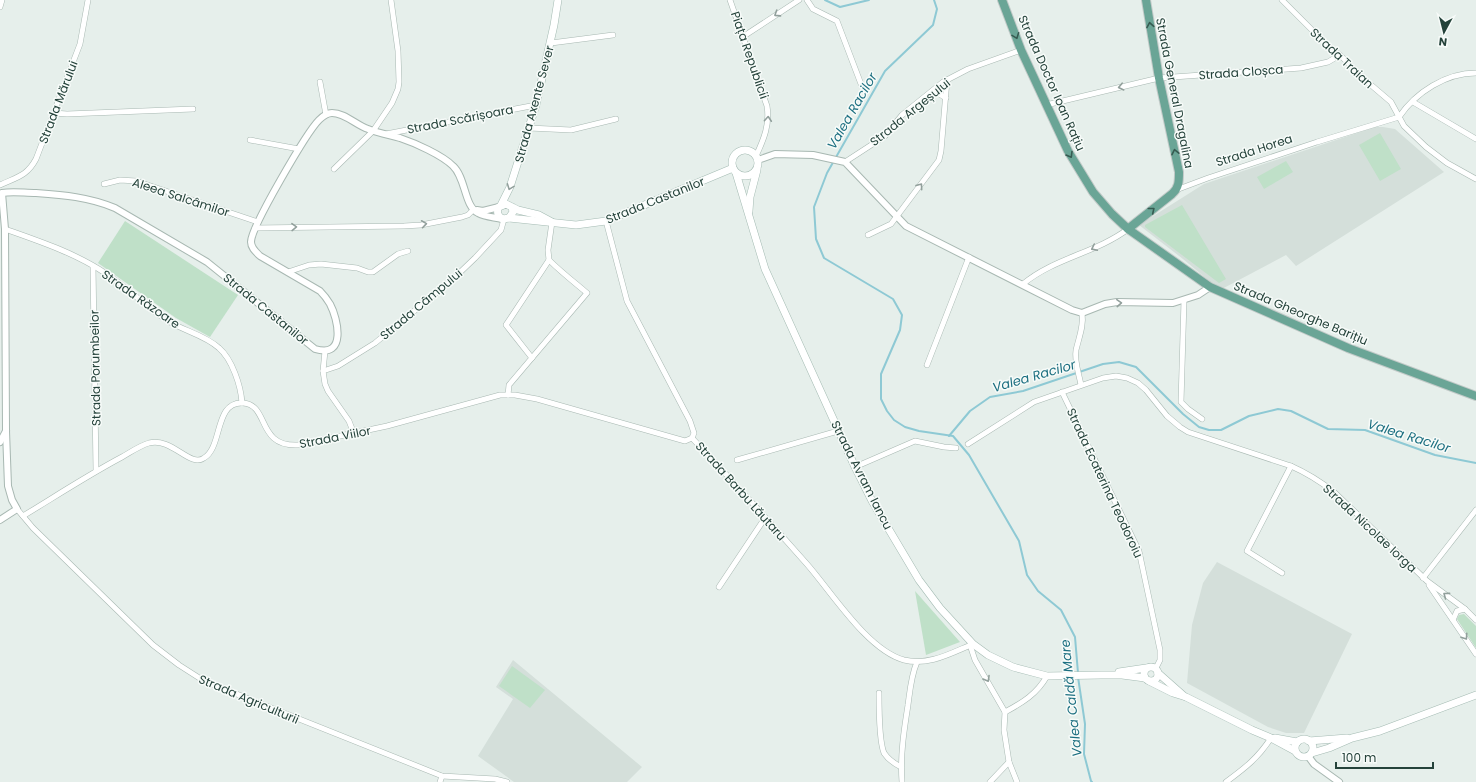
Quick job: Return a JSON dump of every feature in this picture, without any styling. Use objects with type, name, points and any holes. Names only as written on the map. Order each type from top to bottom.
[{"type":"main road","name":"Strada Axente Sever","points":[[500,206],[510,187],[536,105],[551,43],[558,0]]},
{"type":"main road","name":"Strada Doctor Ioan Rațiu","points":[[1002,0],[1021,50],[1068,151],[1093,190],[1112,214],[1128,229]]},
{"type":"main road","name":"Strada General Dragalina","points":[[1146,0],[1159,78],[1179,172],[1176,190]]},
{"type":"main road","points":[[757,158],[748,150],[738,151],[732,159],[734,171],[743,176],[747,176],[754,172],[757,168]]},
{"type":"main road","name":"Piața Republicii","points":[[757,158],[757,168]]},
{"type":"main road","name":"Strada Avram Iancu","points":[[749,215],[750,197],[757,168]]},
{"type":"main road","name":"Strada Castanilor","points":[[505,219],[584,224],[606,221],[734,171]]},
{"type":"main road","name":"Strada Avram Iancu","points":[[734,171],[765,269],[838,431],[872,501],[919,580],[940,608],[972,645],[988,655],[1013,667],[1047,676],[1065,677],[1101,675]]},
{"type":"main road","name":"Strada Horea","points":[[1128,229],[1176,190]]},
{"type":"main road","name":"Strada Castanilor","points":[[500,206],[508,204],[524,212],[539,215],[552,222]]},
{"type":"main road","points":[[500,206],[498,213],[505,219],[513,212],[512,207]]},
{"type":"main road","name":"Strada Gheorghe Barițiu","points":[[1128,229],[1210,287],[1348,348],[1476,396]]},
{"type":"main road","points":[[1101,675],[1151,666],[1186,697]]},
{"type":"main road","points":[[1146,668],[1143,673],[1147,680]]},
{"type":"main road","points":[[1147,680],[1157,678],[1157,671]]},
{"type":"main road","points":[[1101,675],[1122,675],[1147,680],[1269,737],[1303,757],[1352,738],[1380,731],[1476,695]]},
{"type":"main road","points":[[1269,737],[1297,742],[1303,739],[1309,741],[1352,738]]},
{"type":"main road","points":[[1309,741],[1312,744],[1313,749],[1310,755]]},
{"type":"main road","points":[[1295,751],[1297,742]]},
{"type":"street","points":[[0,7],[2,0]]},
{"type":"street","name":"Strada Mărului","points":[[0,185],[26,173],[36,160],[80,44],[88,0]]},
{"type":"street","points":[[334,169],[373,131],[392,103],[398,88],[400,82],[398,51],[391,0]]},
{"type":"street","name":"Piața Republicii","points":[[730,0],[765,96],[768,114],[764,140],[757,158]]},
{"type":"street","points":[[744,36],[799,0]]},
{"type":"street","points":[[807,0],[813,9],[837,21],[861,84]]},
{"type":"street","name":"Strada Traian","points":[[1282,0],[1331,49],[1340,55],[1364,79],[1391,102],[1404,126],[1426,147],[1447,163],[1476,179]]},
{"type":"street","points":[[551,43],[613,36]]},
{"type":"street","name":"Strada Argeșului","points":[[843,161],[885,136],[902,115],[947,80],[968,69],[1021,50]]},
{"type":"street","name":"Strada Cloșca","points":[[1046,105],[1159,78],[1301,68],[1328,62],[1340,55]]},
{"type":"street","points":[[1399,117],[1430,87],[1465,73],[1476,74]]},
{"type":"street","points":[[868,235],[891,224],[897,218],[940,156],[947,80]]},
{"type":"street","points":[[320,82],[326,115]]},
{"type":"street","points":[[932,92],[936,92],[946,98]]},
{"type":"street","points":[[1413,102],[1476,139]]},
{"type":"street","name":"Strada Scărișoara","points":[[384,134],[536,105]]},
{"type":"street","points":[[54,113],[67,114],[193,109]]},
{"type":"street","points":[[257,225],[421,225],[462,217],[468,215],[473,210],[461,177],[454,166],[430,150],[401,138],[373,131],[341,116],[330,113],[318,121],[299,149],[257,225],[251,244],[252,249],[260,256],[320,291],[331,305],[338,333],[338,340],[335,346],[325,351],[323,371],[325,384],[328,392],[349,421],[354,434]]},
{"type":"street","name":"Strada Horea","points":[[1176,190],[1317,142],[1399,117]]},
{"type":"street","points":[[529,128],[571,130],[616,119]]},
{"type":"street","points":[[250,140],[299,149]]},
{"type":"street","points":[[757,158],[775,154],[812,155],[843,161],[906,226],[1072,310],[1082,313],[1105,304],[1117,302],[1173,303],[1198,295],[1210,287]]},
{"type":"street","name":"Aleea Salcâmilor","points":[[104,184],[120,180],[136,180],[257,225]]},
{"type":"street","points":[[0,185],[5,229],[6,431],[8,486],[12,500],[17,508],[0,520]]},
{"type":"street","name":"Strada Castanilor","points":[[1,193],[13,192],[70,195],[102,202],[115,208],[207,262],[315,349],[325,351]]},
{"type":"street","name":"Strada Castanilor","points":[[473,210],[483,211],[500,206]]},
{"type":"street","name":"Strada Castanilor","points":[[473,210],[479,214],[505,219]]},
{"type":"street","name":"Strada Câmpului","points":[[323,371],[338,366],[375,343],[452,280],[475,258],[500,230],[505,219]]},
{"type":"street","name":"Strada Barbu Lăutaru","points":[[606,221],[627,301],[690,421],[694,433],[692,438],[733,480],[807,564],[852,621],[881,648],[891,655],[917,662],[932,660],[972,645]]},
{"type":"street","points":[[532,358],[506,326],[549,260],[548,250],[552,222]]},
{"type":"street","name":"Strada Răzoare","points":[[5,229],[66,252],[94,266],[106,273],[168,321],[220,348],[226,356],[241,389],[242,403]]},
{"type":"street","points":[[1023,284],[1055,264],[1087,252],[1120,235],[1128,229]]},
{"type":"street","points":[[288,272],[309,264],[357,268],[368,272],[374,272],[398,254],[408,250]]},
{"type":"street","points":[[927,365],[969,257]]},
{"type":"street","points":[[508,395],[508,385],[587,293],[562,273],[549,260]]},
{"type":"street","name":"Strada Porumbeilor","points":[[94,266],[96,470]]},
{"type":"street","points":[[1184,300],[1181,402],[1202,419]]},
{"type":"street","points":[[1081,385],[1076,362],[1076,352],[1083,323],[1082,313]]},
{"type":"street","name":"Strada Nicolae Iorga","points":[[968,444],[1034,402],[1103,378],[1116,376],[1127,378],[1138,383],[1146,390],[1167,416],[1188,432],[1292,466],[1306,473],[1334,492],[1425,580],[1465,609],[1476,620]]},
{"type":"street","name":"Strada Ecaterina Teodoroiu","points":[[1062,392],[1139,551],[1160,650],[1160,660],[1157,671]]},
{"type":"street","name":"Strada Viilor","points":[[242,403],[251,404],[276,441],[283,444],[298,445],[354,434],[487,397],[500,395],[537,399],[556,403],[685,441],[692,438]]},
{"type":"street","points":[[23,516],[96,470],[126,455],[139,446],[154,442],[167,444],[191,458],[198,460],[204,458],[211,451],[221,420],[226,410],[234,404],[242,403]]},
{"type":"street","points":[[0,442],[6,431]]},
{"type":"street","points":[[737,460],[838,431]]},
{"type":"street","points":[[855,467],[915,441],[956,448]]},
{"type":"street","points":[[1282,573],[1247,551],[1292,466]]},
{"type":"street","name":"Strada Agriculturii","points":[[17,508],[33,528],[153,645],[179,665],[204,681],[442,776],[495,779],[506,782]]},
{"type":"street","points":[[1425,580],[1476,510]]},
{"type":"street","points":[[719,587],[765,518]]},
{"type":"street","name":"Strada Nicolae Iorga","points":[[1425,580],[1476,654]]},
{"type":"street","points":[[1453,620],[1457,611],[1465,609]]},
{"type":"street","points":[[972,645],[975,660],[1005,712],[1004,730],[1009,762],[1018,782]]},
{"type":"street","points":[[902,782],[901,767],[905,726],[911,679],[917,662]]},
{"type":"street","points":[[1005,712],[1026,700],[1042,684],[1047,676]]},
{"type":"street","points":[[879,693],[879,721],[884,753],[894,763],[901,767]]},
{"type":"street","points":[[1226,782],[1248,766],[1261,753],[1269,737]]},
{"type":"street","points":[[1310,755],[1314,764],[1339,782]]},
{"type":"street","points":[[990,782],[1009,762]]},
{"type":"street","points":[[440,782],[442,776]]},
{"type":"shaded area","points":[[1375,127],[1395,129],[1444,172],[1296,266],[1286,255],[1220,290],[1139,225],[1204,184]]},
{"type":"shaded area","points":[[1217,562],[1352,634],[1304,733],[1286,733],[1268,727],[1187,683],[1192,625],[1203,583]]},
{"type":"shaded area","points":[[513,660],[642,767],[627,782],[514,782],[478,756],[513,699],[496,687]]},
{"type":"green space","points":[[1380,133],[1401,169],[1380,181],[1359,145]]},
{"type":"green space","points":[[1286,161],[1293,172],[1264,189],[1257,177]]},
{"type":"green space","points":[[1182,205],[1226,279],[1219,283],[1145,227],[1145,225]]},
{"type":"green space","points":[[125,221],[238,295],[210,337],[176,318],[98,263]]},
{"type":"green space","points":[[915,591],[960,642],[926,655]]},
{"type":"green space","points":[[1464,614],[1476,626],[1476,648],[1457,619],[1459,615]]},
{"type":"green space","points":[[512,666],[545,690],[530,708],[499,686]]},
{"type":"waterway","name":"Valea Racilor","points":[[825,0],[840,7],[869,0]]},
{"type":"waterway","name":"Valea Racilor","points":[[934,0],[937,9],[933,25],[885,71],[827,173],[814,207],[816,239],[824,258],[893,299],[902,315],[900,330],[881,374],[881,399],[887,411],[894,420],[905,427],[919,431],[953,436],[969,455],[1019,541],[1027,575],[1038,591],[1061,610],[1075,637],[1078,673]]},
{"type":"waterway","name":"Valea Racilor","points":[[949,436],[970,411],[990,397],[1023,391],[1103,364],[1119,362],[1136,367],[1183,414],[1199,427],[1209,430],[1221,430],[1249,416],[1278,409],[1291,411],[1328,429],[1365,430],[1435,455],[1476,463]]},
{"type":"waterway","name":"Valea Caldă Mare","points":[[1078,677],[1085,724],[1084,754],[1092,782]]}]
